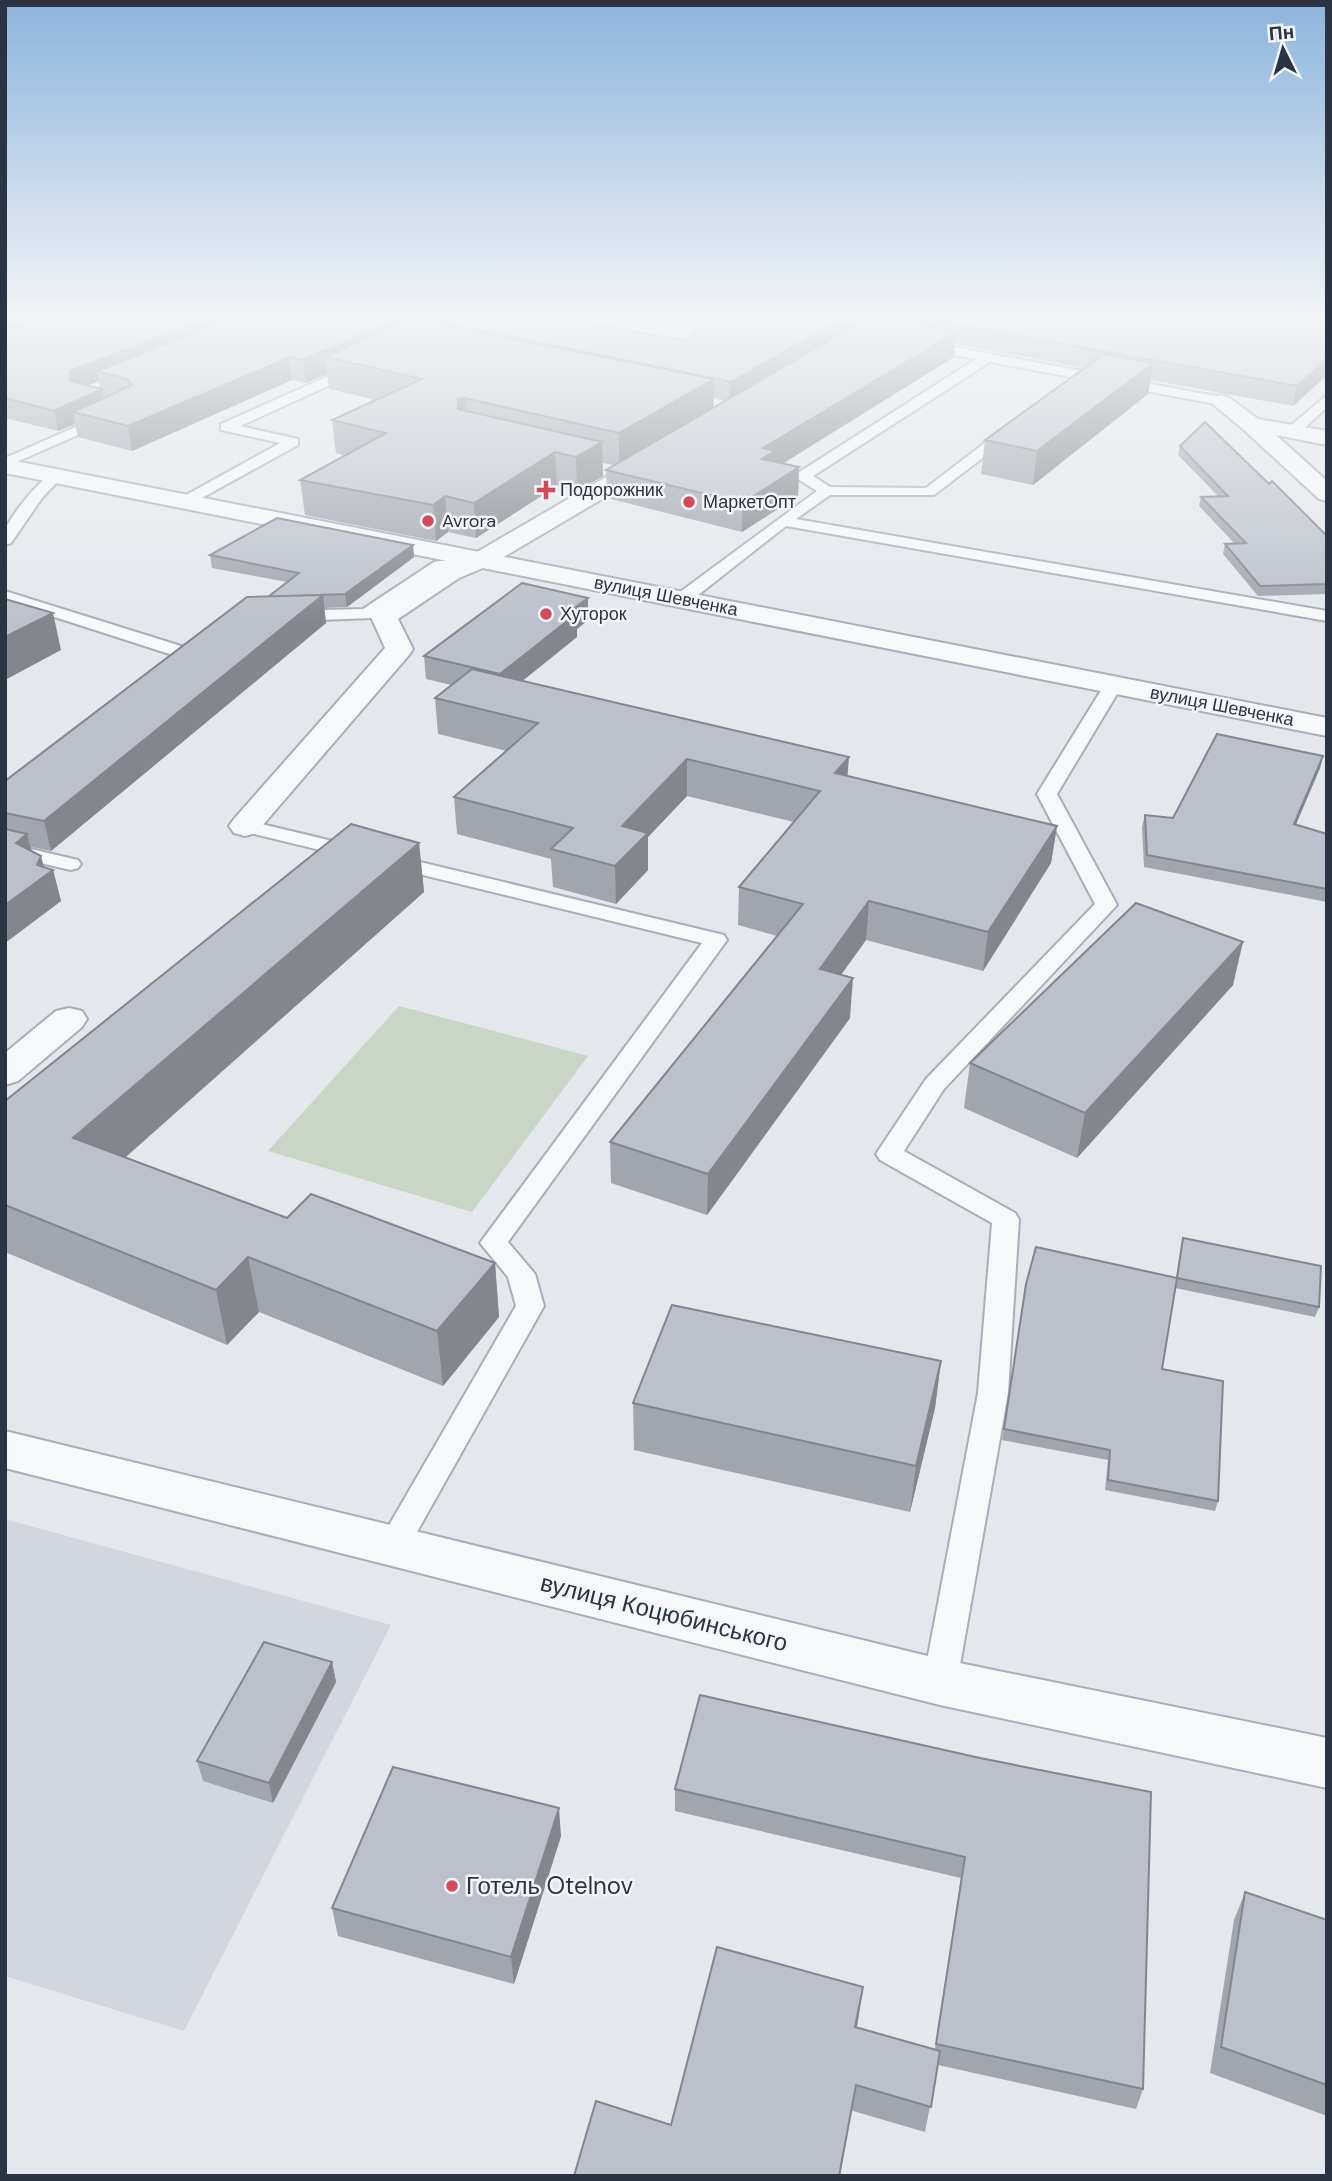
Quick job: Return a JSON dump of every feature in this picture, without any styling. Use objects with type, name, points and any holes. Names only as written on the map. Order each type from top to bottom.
[{"type":"street","points":[[1245,420],[1327,494]]},
{"type":"street","points":[[1251,424],[1327,438]]},
{"type":"street","points":[[245,826],[399,649],[384,617],[450,573],[481,559],[671,449]]},
{"type":"street","name":"вулиця Шевченка","points":[[5,465],[1327,727]]},
{"type":"street","points":[[5,1073],[69,1019]]},
{"type":"street","name":"вулиця Коцюбинського","points":[[5,1449],[940,1682],[1327,1763]]},
{"type":"lane","points":[[5,465],[88,420]]},
{"type":"lane","points":[[184,502],[293,442],[226,427],[242,420]]},
{"type":"lane","points":[[890,420],[803,476],[827,491],[929,492],[1016,425]]},
{"type":"lane","points":[[1293,431],[1305,420]]},
{"type":"lane","points":[[600,469],[626,475]]},
{"type":"lane","points":[[5,540],[37,495],[55,477]]},
{"type":"lane","points":[[682,599],[783,521],[827,491]]},
{"type":"lane","points":[[783,521],[1327,616]]},
{"type":"lane","points":[[272,616],[367,614],[440,565],[481,559]]},
{"type":"lane","points":[[5,596],[196,651],[169,671]]},
{"type":"lane","points":[[940,1682],[993,1393],[1006,1219],[889,1154],[935,1084],[1106,905],[1047,794],[1114,684]]},
{"type":"lane","points":[[245,826],[716,940],[493,1242],[521,1273],[530,1306],[393,1546]]},
{"type":"lane","points":[[5,849],[71,864]]},
{"type":"shaded area","points":[[5,1519],[391,1625],[184,2031],[5,1976]]},
{"type":"green space","points":[[399,1006],[588,1056],[472,1212],[268,1151]]},
{"type":"building","points":[[104,420],[143,420],[128,426]]},
{"type":"building","points":[[332,420],[505,420],[602,442],[576,457],[555,452],[474,503],[445,496],[433,505],[300,480],[386,433]]},
{"type":"building","points":[[560,420],[642,420],[619,433]]},
{"type":"building","points":[[693,420],[810,420],[763,448],[775,451],[762,459],[799,467],[743,503],[606,470]]},
{"type":"building","points":[[1013,420],[1078,420],[1037,451],[985,440]]},
{"type":"building","points":[[1205,422],[1269,484],[1272,481],[1327,536],[1327,584],[1260,586],[1225,544],[1246,543],[1201,497],[1228,496],[1180,446]]},
{"type":"building","points":[[277,518],[413,545],[345,594],[268,597],[299,573],[210,555]]},
{"type":"building","points":[[522,583],[588,598],[569,612],[576,614],[500,674],[424,656]]},
{"type":"building","points":[[323,595],[44,821],[5,813],[5,781],[247,597]]},
{"type":"building","points":[[5,599],[53,613],[5,637]]},
{"type":"building","points":[[472,669],[849,757],[835,773],[1057,826],[988,932],[869,901],[820,969],[853,978],[708,1174],[610,1142],[803,904],[739,887],[820,791],[687,759],[622,826],[648,833],[615,866],[551,849],[573,828],[454,797],[538,723],[435,698]]},
{"type":"building","points":[[1217,734],[1323,756],[1294,824],[1327,834],[1327,889],[1147,855],[1145,815],[1173,818]]},
{"type":"building","points":[[351,824],[419,843],[73,1138],[287,1218],[311,1194],[495,1263],[437,1331],[248,1257],[216,1290],[5,1205],[5,1101]]},
{"type":"building","points":[[5,829],[27,834],[16,843],[41,856],[37,865],[53,870],[5,905]]},
{"type":"building","points":[[1136,903],[1243,942],[1085,1113],[970,1063]]},
{"type":"building","points":[[1183,1238],[1321,1266],[1319,1307],[1177,1278]]},
{"type":"building","points":[[1036,1247],[1177,1278],[1162,1369],[1223,1381],[1218,1501],[1108,1480],[1110,1450],[1004,1429],[1026,1284]]},
{"type":"building","points":[[672,1305],[941,1361],[916,1466],[633,1403]]},
{"type":"building","points":[[264,1642],[332,1662],[269,1783],[197,1761]]},
{"type":"building","points":[[700,1695],[980,1758],[1151,1792],[1143,2089],[936,2044],[965,1857],[675,1789]]},
{"type":"building","name":"Готель Otelnov","points":[[393,1767],[559,1808],[511,1957],[332,1908]]},
{"type":"building","points":[[1245,1892],[1327,1920],[1327,2085],[1221,2047]]},
{"type":"building","points":[[717,1947],[863,1987],[855,2027],[940,2051],[931,2107],[856,2085],[839,2176],[574,2176],[596,2101],[671,2125]]},
{"type":"place","name":"Подорожник","points":[[546,490]]},
{"type":"place","name":"МаркетОпт","points":[[689,502]]},
{"type":"place","name":"Avrora","points":[[428,521]]},
{"type":"place","name":"Хуторок","points":[[546,614]]},
{"type":"place","name":"Готель Otelnov","points":[[452,1886]]}]
